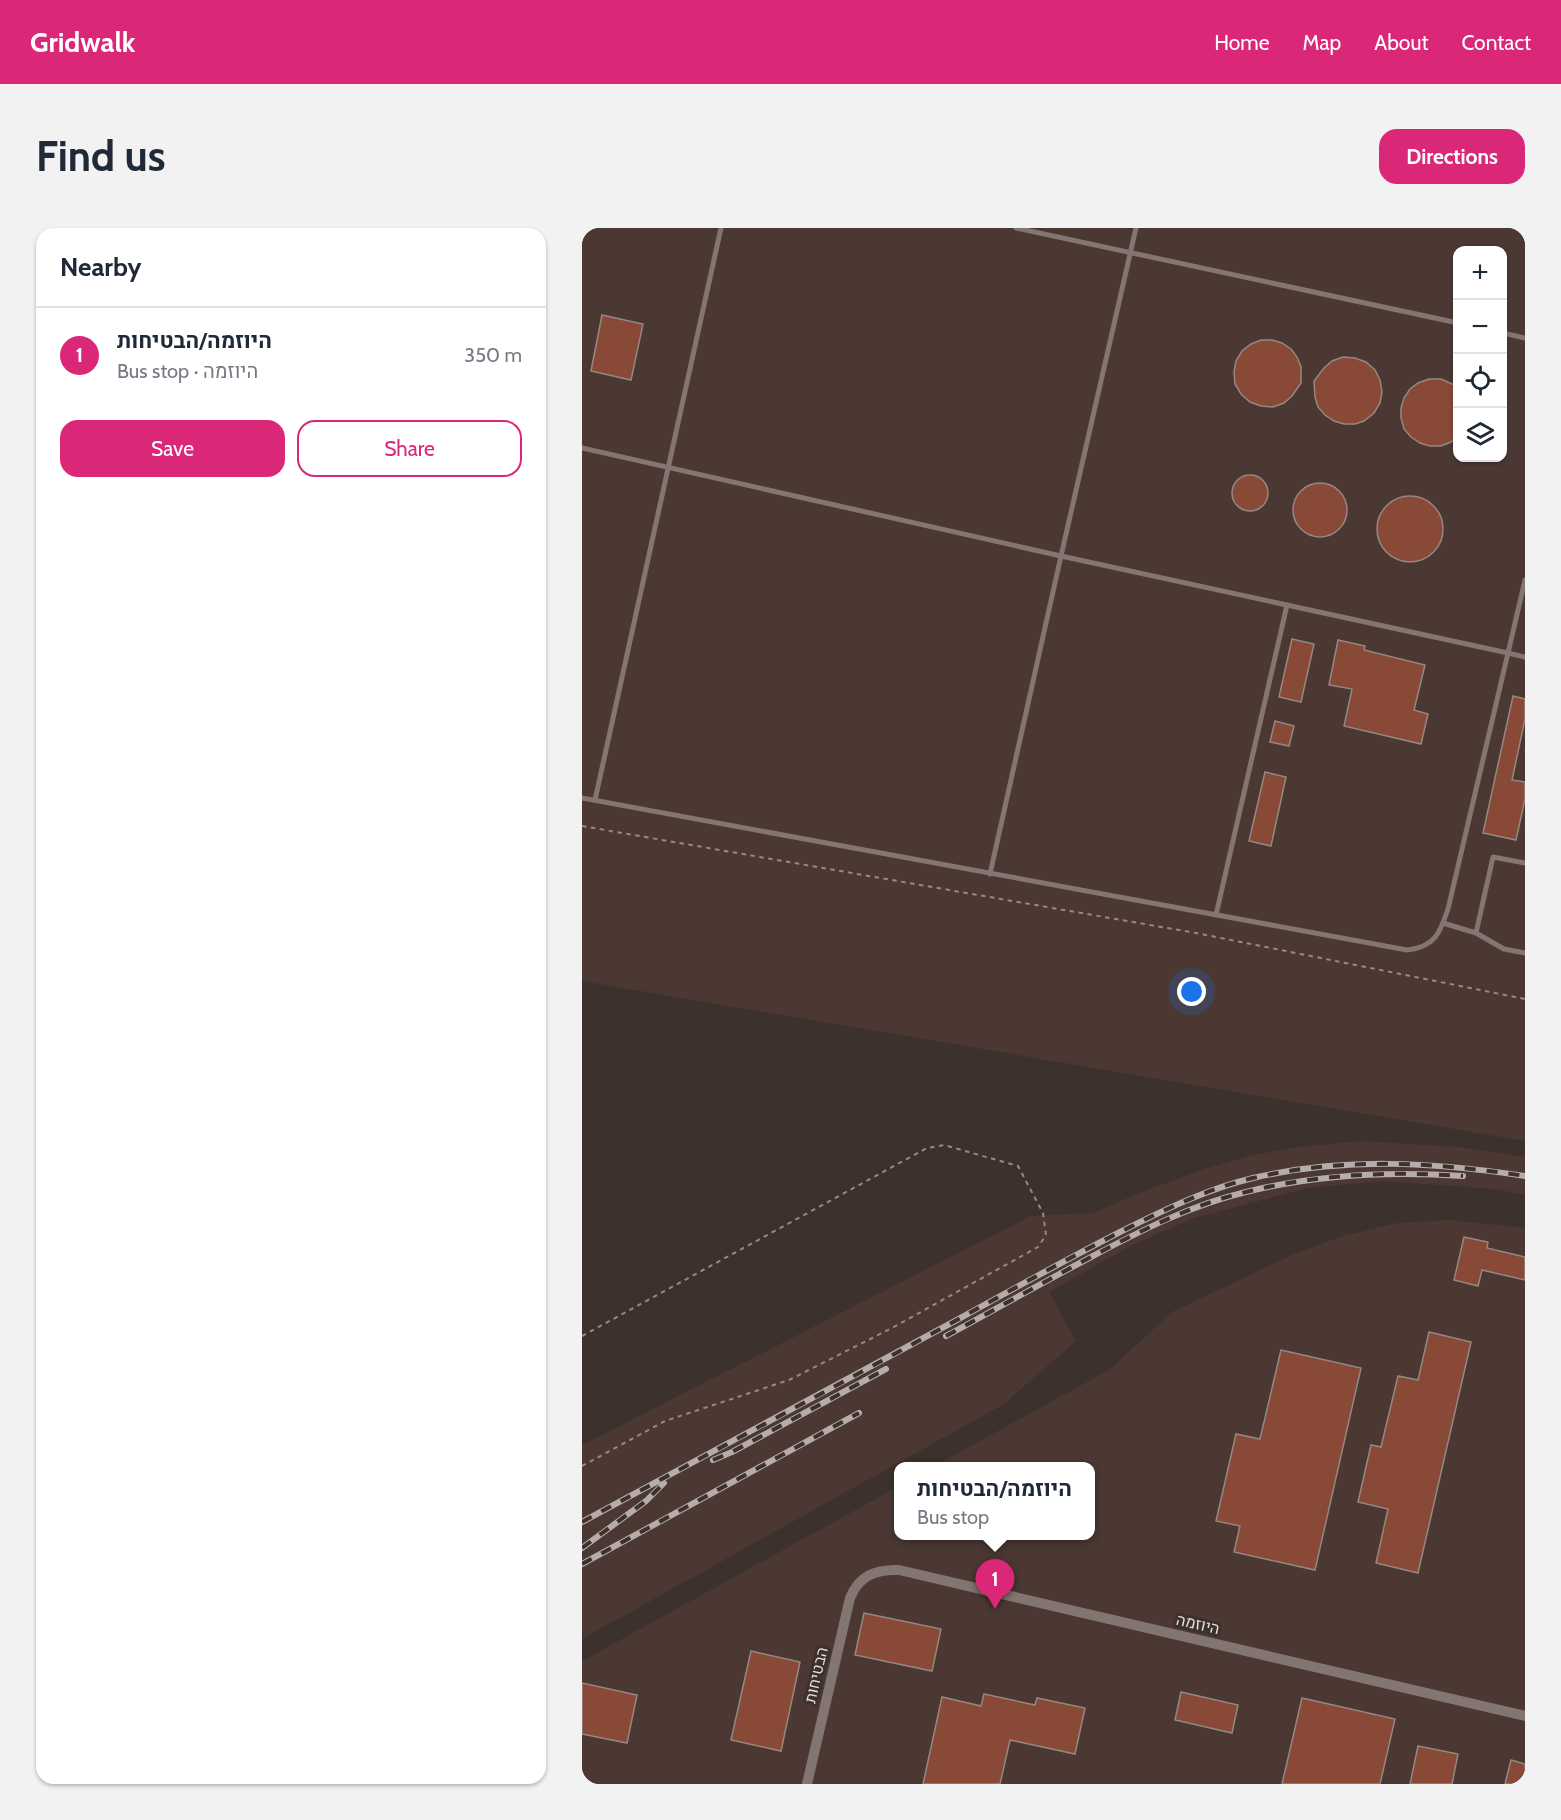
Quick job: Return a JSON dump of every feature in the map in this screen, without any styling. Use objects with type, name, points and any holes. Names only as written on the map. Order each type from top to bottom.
[{"type":"street","name":"היוזמה","points":[[865,1577],[880,1570],[899,1570],[1525,1716]]},
{"type":"street","name":"הבטיחות","points":[[807,1784],[846,1609],[854,1590],[865,1577]]},
{"type":"lane","points":[[595,800],[721,228]]},
{"type":"lane","points":[[1016,228],[1453,322]]},
{"type":"lane","points":[[990,874],[1136,228]]},
{"type":"lane","points":[[1507,334],[1525,338]]},
{"type":"lane","points":[[582,448],[1525,657]]},
{"type":"lane","points":[[582,798],[1407,950],[1419,948],[1429,944],[1441,930],[1525,580]]},
{"type":"lane","points":[[1216,915],[1287,605]]},
{"type":"lane","points":[[1476,933],[1493,857],[1525,863]]},
{"type":"lane","points":[[1443,923],[1476,933],[1504,949],[1525,953]]},
{"type":"path","points":[[582,826],[1196,933],[1525,999]]},
{"type":"path","points":[[582,1336],[927,1148],[944,1145],[1018,1166],[1043,1213],[1046,1235],[1038,1247],[913,1316],[789,1380],[665,1421],[582,1466]]},
{"type":"shaded area","points":[[582,228],[1525,228],[1525,1141],[582,981]]},
{"type":"shaded area","points":[[1360,1141],[1458,1147],[1525,1157],[1525,1195],[1495,1189],[1381,1181],[1308,1188],[1194,1218],[1130,1246],[1049,1292],[1076,1341],[1004,1404],[900,1462],[894,1462],[894,1465],[582,1639],[582,1445],[1031,1216],[1093,1213],[1205,1169],[1253,1155],[1300,1147]]},
{"type":"shaded area","points":[[1450,1220],[1525,1228],[1525,1784],[582,1784],[582,1661],[894,1489],[894,1540],[1095,1540],[1095,1462],[941,1462],[1109,1370],[1172,1312],[1292,1255],[1340,1237],[1397,1223]]},
{"type":"building","points":[[602,315],[643,324],[631,380],[591,371]]},
{"type":"building","points":[[1261,340],[1282,343],[1291,349],[1301,367],[1301,383],[1292,396],[1284,403],[1273,407],[1250,402],[1235,384],[1236,361],[1242,351]]},
{"type":"building","points":[[1343,357],[1366,362],[1375,370],[1380,380],[1382,392],[1380,403],[1374,413],[1364,421],[1355,424],[1334,421],[1325,415],[1318,407],[1315,397],[1314,381],[1332,361]]},
{"type":"building","points":[[1429,379],[1441,379],[1453,385],[1453,440],[1451,442],[1441,446],[1430,446],[1420,443],[1404,429],[1401,408],[1404,398],[1418,383]]},
{"type":"building","points":[[1250,475],[1262,481],[1268,493],[1262,505],[1250,511],[1238,505],[1232,493],[1238,481]]},
{"type":"building","points":[[1320,483],[1330,485],[1339,491],[1345,500],[1347,510],[1345,520],[1339,529],[1330,535],[1320,537],[1310,535],[1301,529],[1295,520],[1293,510],[1295,500],[1301,491],[1310,485]]},
{"type":"building","points":[[1403,496],[1417,496],[1429,501],[1438,510],[1443,529],[1441,542],[1434,553],[1417,562],[1403,562],[1391,557],[1382,548],[1377,536],[1377,522],[1382,510],[1391,501]]},
{"type":"building","points":[[1292,639],[1314,644],[1301,702],[1279,697]]},
{"type":"building","points":[[1338,640],[1365,646],[1364,650],[1425,665],[1414,710],[1428,714],[1421,744],[1344,726],[1352,689],[1329,685]]},
{"type":"building","points":[[1513,696],[1525,699],[1525,719],[1512,780],[1525,782],[1525,799],[1516,840],[1483,833]]},
{"type":"building","points":[[1275,721],[1294,726],[1289,746],[1270,742]]},
{"type":"building","points":[[1265,772],[1286,777],[1271,846],[1249,841]]},
{"type":"building","points":[[1464,1237],[1488,1242],[1487,1248],[1525,1257],[1525,1280],[1482,1270],[1478,1286],[1454,1280]]},
{"type":"building","points":[[1429,1332],[1471,1342],[1418,1573],[1376,1563],[1388,1509],[1358,1502],[1371,1445],[1381,1447],[1398,1376],[1418,1380]]},
{"type":"building","points":[[1281,1350],[1361,1368],[1315,1570],[1234,1552],[1240,1526],[1216,1521],[1236,1434],[1260,1439]]},
{"type":"building","points":[[864,1613],[941,1629],[932,1671],[855,1655]]},
{"type":"building","points":[[751,1651],[800,1662],[781,1751],[731,1740]]},
{"type":"building","points":[[582,1683],[637,1695],[627,1743],[582,1734]]},
{"type":"building","points":[[1181,1692],[1238,1705],[1232,1733],[1175,1720]]},
{"type":"building","points":[[984,1694],[1035,1705],[1037,1698],[1085,1708],[1075,1754],[1010,1740],[1000,1784],[923,1784],[942,1697],[981,1706]]},
{"type":"building","points":[[1302,1698],[1395,1719],[1380,1784],[1282,1784]]},
{"type":"building","points":[[1418,1746],[1458,1754],[1452,1784],[1410,1784]]},
{"type":"building","points":[[1511,1760],[1525,1764],[1525,1784],[1505,1784]]},
{"type":"railway","points":[[582,1522],[1081,1252],[1203,1194],[1253,1178],[1287,1171],[1355,1164],[1456,1167],[1525,1176]]},
{"type":"railway","points":[[946,1336],[1128,1238],[1186,1211],[1226,1197],[1300,1181],[1354,1175],[1463,1176]]},
{"type":"railway","points":[[713,1460],[886,1369]]},
{"type":"railway","points":[[582,1564],[859,1413]]},
{"type":"railway","points":[[582,1548],[646,1501],[664,1483]]},
{"type":"place","name":"היוזמה/הבטיחות","points":[[995,1609]]}]
